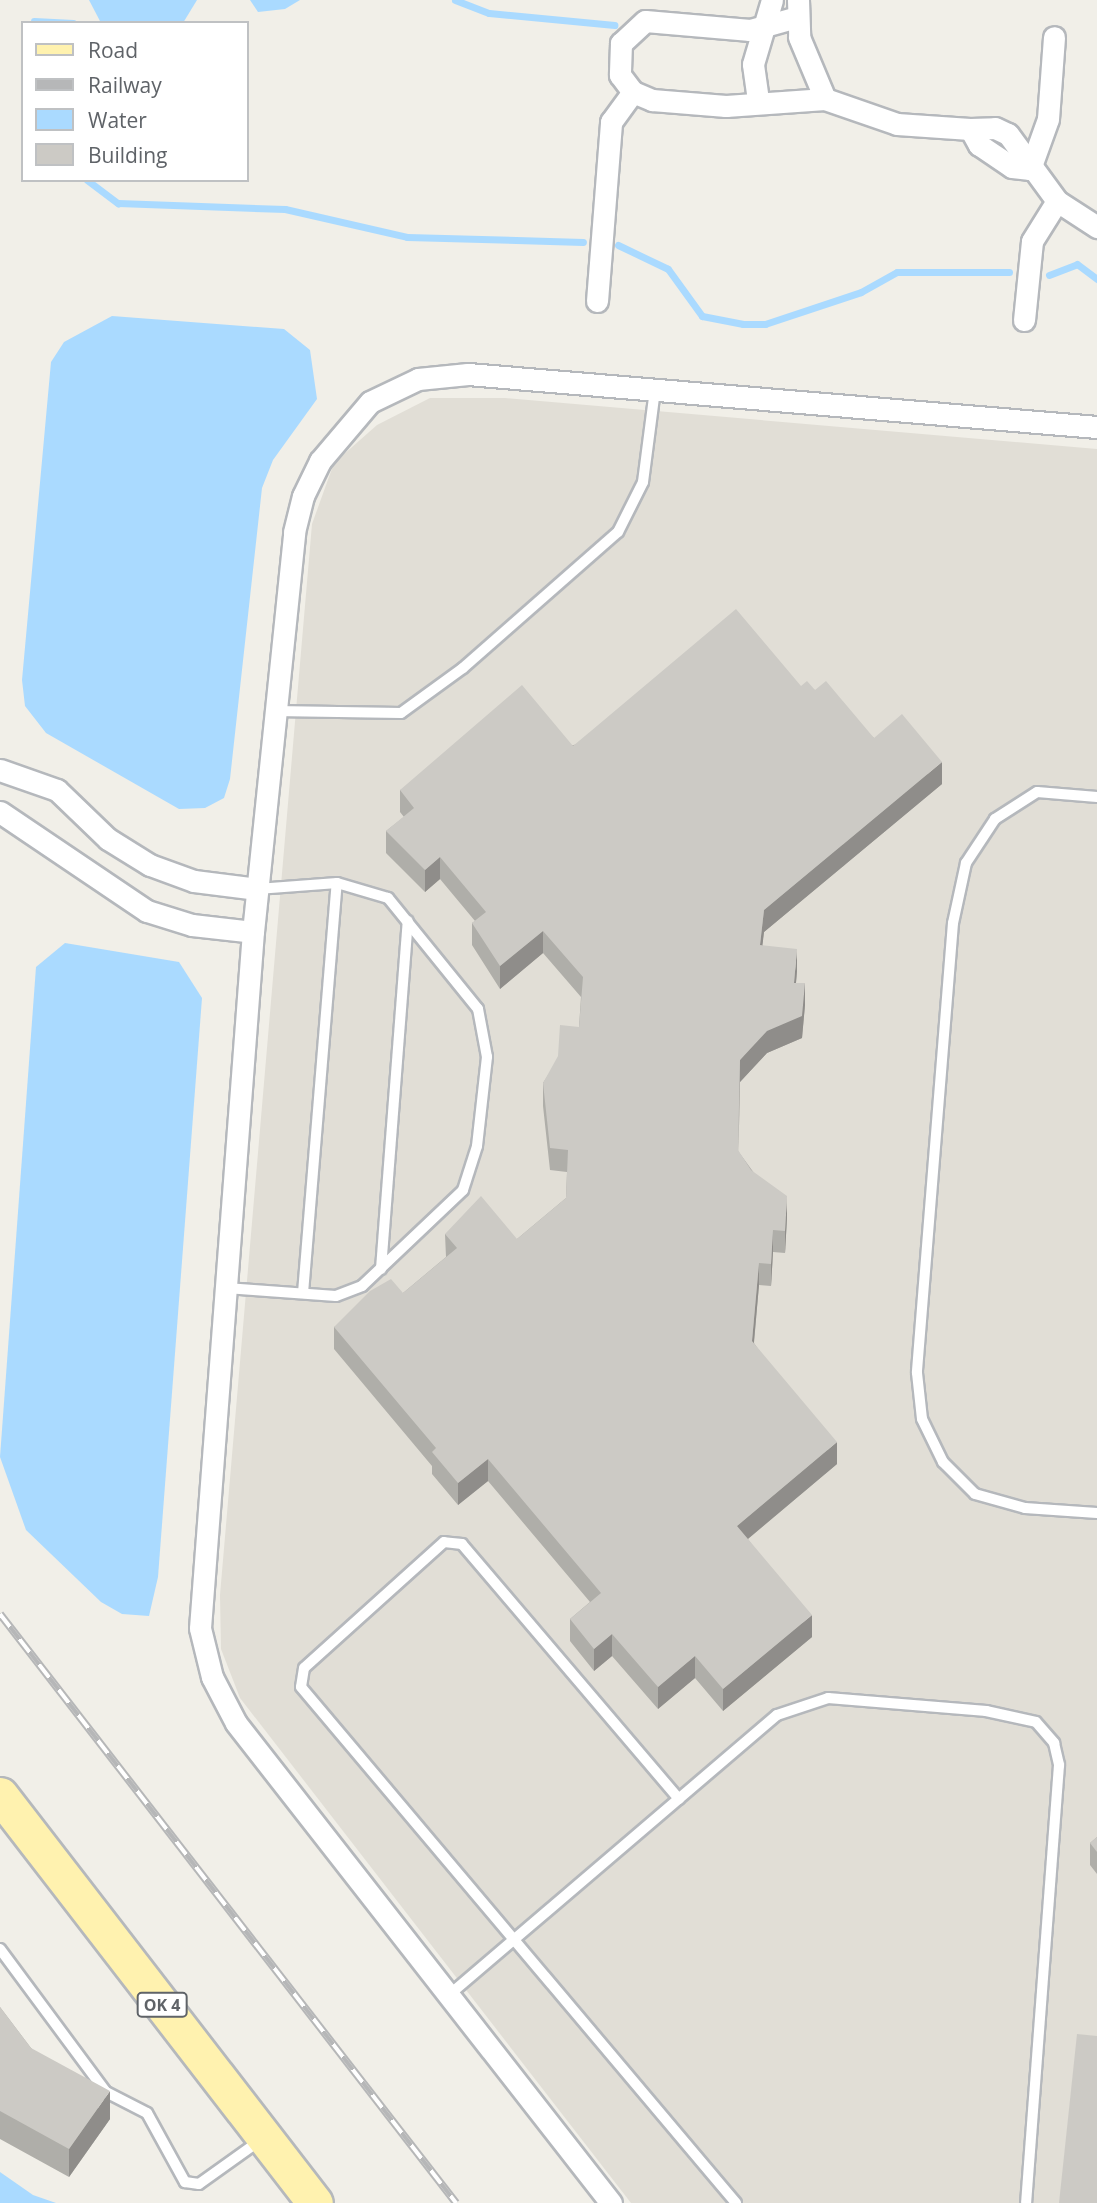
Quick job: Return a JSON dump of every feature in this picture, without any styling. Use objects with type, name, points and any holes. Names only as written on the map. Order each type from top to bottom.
[{"type":"main road","name":"OK 4","points":[[0,1795],[315,2203]]},
{"type":"street","points":[[758,100],[753,64],[772,0]]},
{"type":"street","points":[[825,99],[798,8],[765,28],[645,21],[626,33],[619,51],[620,75],[633,92],[715,105],[758,100],[825,99],[897,124],[1008,134],[1025,149],[1030,169],[1057,201],[1097,227]]},
{"type":"street","points":[[1030,169],[1048,119],[1054,37]]},
{"type":"street","points":[[597,301],[611,122],[633,92]]},
{"type":"street","points":[[1024,320],[1028,257],[1057,201]]},
{"type":"street","points":[[611,2203],[236,1723],[212,1677],[200,1628],[253,932],[275,711],[303,496],[320,461],[370,402],[418,379],[468,374],[1097,427]]},
{"type":"street","points":[[0,770],[57,790],[108,839],[150,864],[194,881],[257,889]]},
{"type":"street","points":[[0,812],[147,911],[192,925],[253,932]]},
{"type":"lane","points":[[275,711],[401,713],[463,668],[618,532],[643,482],[655,390]]},
{"type":"lane","points":[[1097,797],[1037,792],[996,819],[966,863],[953,923],[917,1373],[922,1419],[943,1462],[975,1494],[1026,1508],[1097,1513]]},
{"type":"lane","points":[[303,1293],[337,883]]},
{"type":"lane","points":[[226,1288],[336,1296],[362,1286],[463,1190],[477,1146],[487,1057],[478,1009],[388,898],[337,883],[257,889]]},
{"type":"lane","points":[[381,1269],[408,922]]},
{"type":"lane","points":[[679,1798],[462,1544],[444,1542],[304,1668],[301,1687],[736,2203]]},
{"type":"lane","points":[[449,1995],[777,1715],[828,1698],[986,1710],[1035,1722],[1055,1743],[1059,1765],[1026,2203]]},
{"type":"lane","points":[[0,1949],[106,2092],[147,2113],[185,2182],[199,2184],[264,2137]]},
{"type":"shaded area","points":[[430,398],[505,398],[1097,449],[1097,2203],[631,2203],[240,1698],[221,1649],[220,1595],[312,524],[334,463],[377,425]]},
{"type":"water","points":[[89,0],[197,0],[184,21],[100,21]]},
{"type":"water","points":[[250,0],[300,0],[285,9],[258,12]]},
{"type":"water","points":[[112,316],[284,329],[310,350],[317,399],[273,460],[262,488],[230,779],[224,798],[205,808],[179,809],[46,733],[25,706],[22,680],[51,362],[64,342]]},
{"type":"water","points":[[65,943],[179,962],[202,998],[158,1577],[149,1616],[122,1614],[101,1602],[26,1530],[0,1457],[36,967]]},
{"type":"water","points":[[0,2172],[33,2195],[56,2203],[0,2203]]},
{"type":"building","points":[[736,609],[801,686],[807,681],[815,690],[826,681],[874,738],[902,714],[942,762],[764,910],[760,945],[797,949],[794,983],[805,983],[802,1016],[767,1031],[740,1060],[738,1150],[751,1170],[787,1196],[785,1231],[773,1230],[771,1264],[759,1263],[752,1341],[837,1442],[737,1526],[812,1615],[723,1689],[695,1656],[658,1687],[612,1634],[594,1649],[570,1619],[601,1593],[488,1459],[458,1483],[432,1452],[436,1448],[334,1327],[370,1291],[391,1279],[403,1293],[457,1248],[445,1234],[481,1196],[517,1239],[566,1198],[568,1150],[550,1148],[543,1083],[558,1056],[560,1025],[579,1027],[583,977],[543,931],[500,966],[472,923],[486,912],[440,857],[425,870],[386,831],[414,808],[400,790],[522,685],[573,746]]},
{"type":"building","points":[[1097,1837],[1097,1852],[1090,1843]]},
{"type":"building","points":[[0,2007],[31,2048],[110,2091],[69,2149],[0,2111]]},
{"type":"building","points":[[1077,2034],[1097,2036],[1097,2203],[1059,2203]]},
{"type":"waterway","points":[[455,0],[489,13],[614,25]]},
{"type":"waterway","points":[[90,182],[118,203],[285,209],[407,237],[583,242]]},
{"type":"waterway","points":[[618,245],[668,269],[702,316],[743,324],[765,324],[861,292],[897,272],[1009,272]]},
{"type":"waterway","points":[[1049,275],[1077,264],[1097,279]]},
{"type":"railway","points":[[0,1614],[456,2203]]}]
